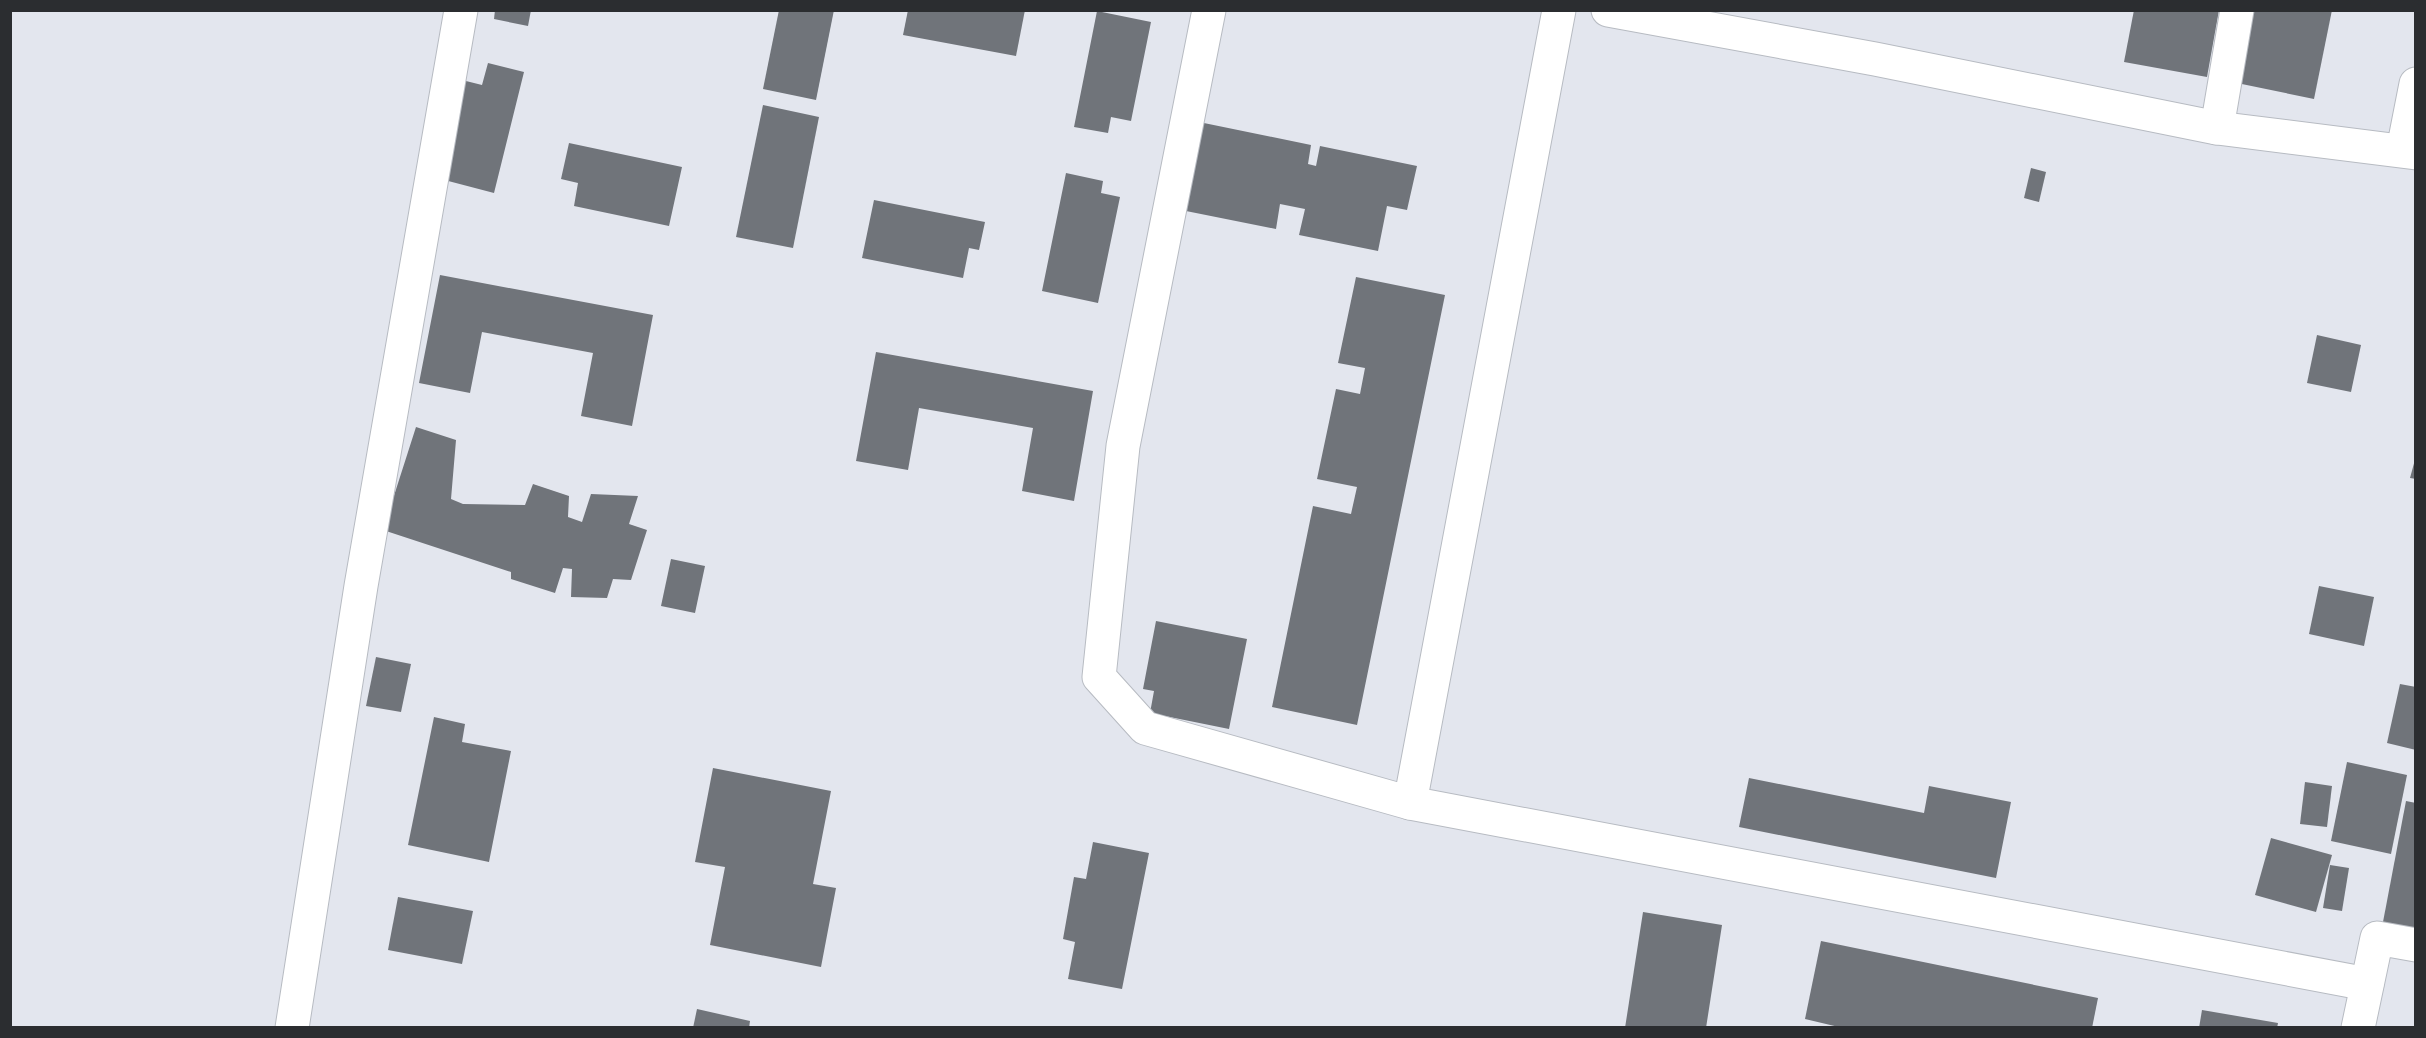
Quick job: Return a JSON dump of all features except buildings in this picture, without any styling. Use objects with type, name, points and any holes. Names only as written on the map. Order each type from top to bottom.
[{"type":"street","points":[[292,1028],[361,586],[461,10]]},
{"type":"street","points":[[1209,10],[1123,446],[1099,678],[1145,728],[1410,803],[2367,984]]},
{"type":"street","points":[[1410,803],[1559,10]]},
{"type":"street","points":[[1608,10],[1875,59],[2217,128],[2409,151],[2415,84]]},
{"type":"street","points":[[2217,128],[2237,10]]},
{"type":"street","points":[[2358,1028],[2377,938],[2415,945]]}]
